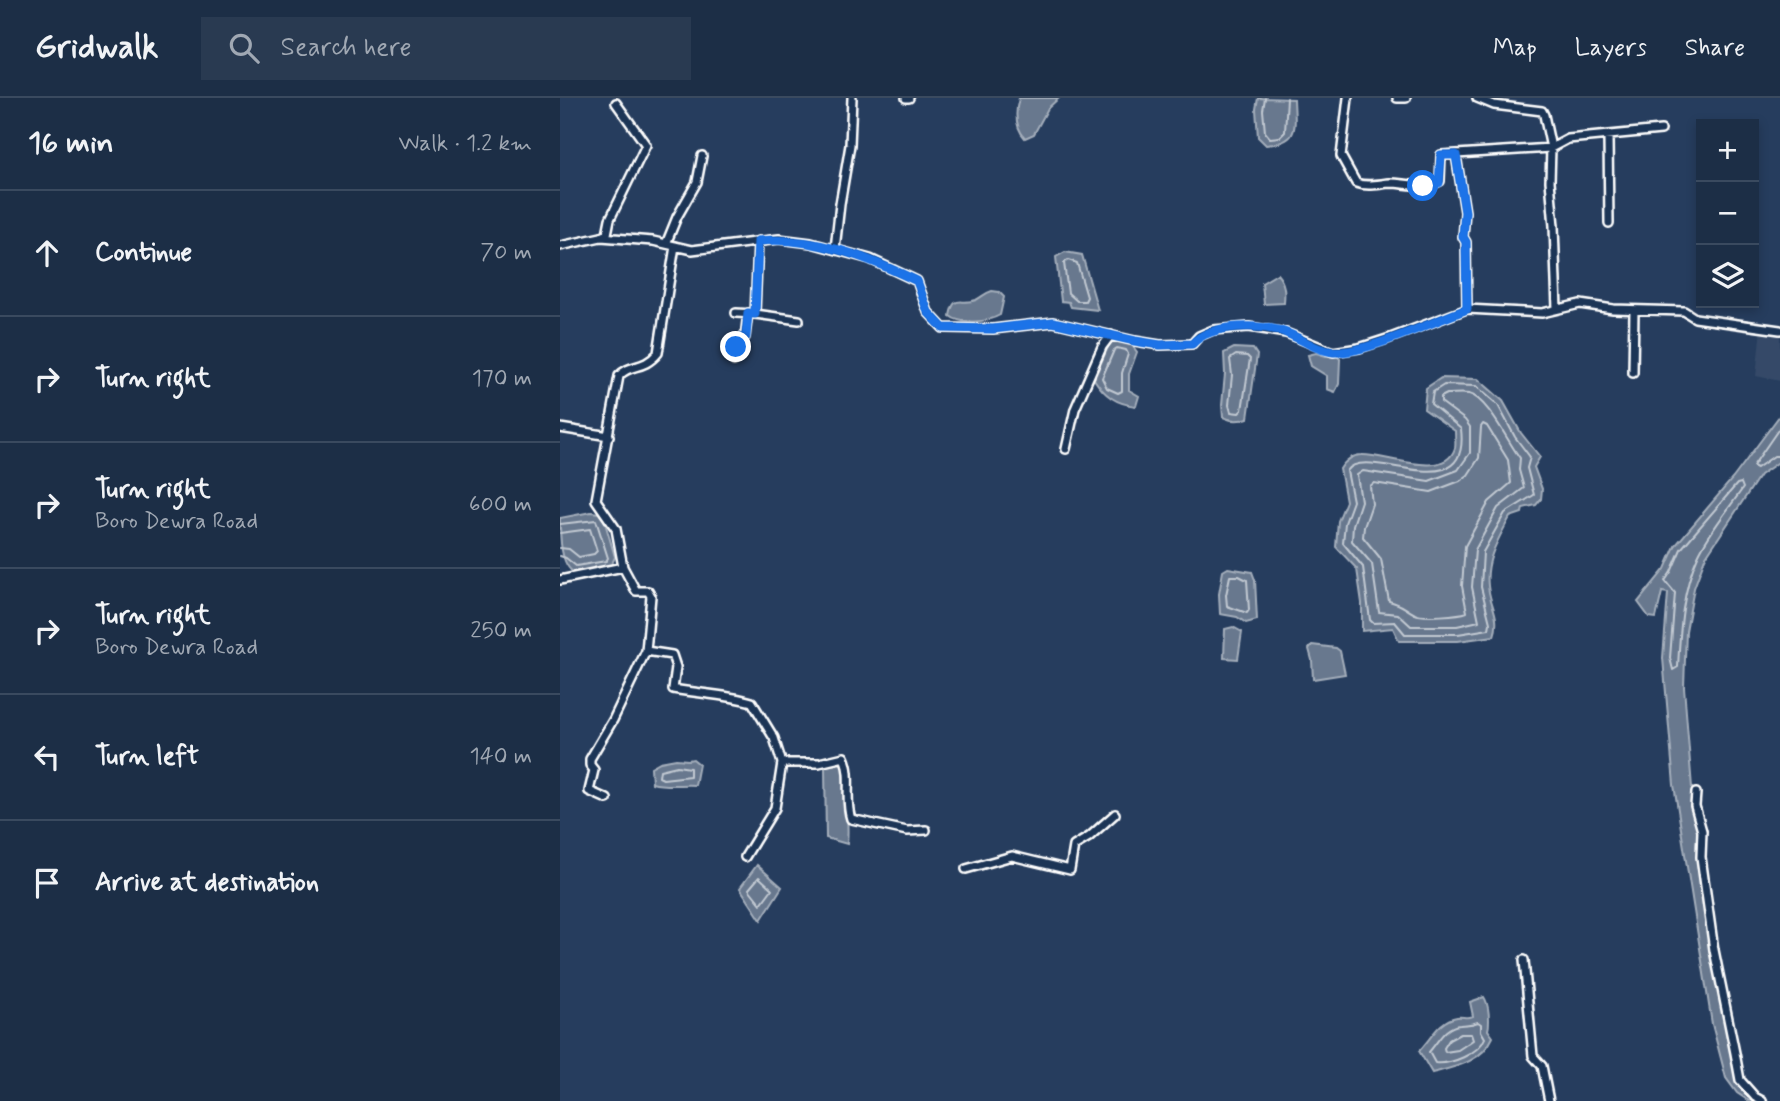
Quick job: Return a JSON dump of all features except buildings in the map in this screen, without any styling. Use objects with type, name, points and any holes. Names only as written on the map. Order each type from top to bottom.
[{"type":"street","points":[[835,249],[850,145],[852,98]]},
{"type":"street","points":[[1348,98],[1341,156],[1356,183],[1370,186],[1392,183],[1408,187],[1438,183],[1441,155],[1551,148],[1568,139],[1661,130]]},
{"type":"street","points":[[1397,98],[1406,98]]},
{"type":"street","points":[[1476,98],[1494,105],[1542,111],[1551,148],[1550,181],[1557,309]]},
{"type":"street","points":[[560,246],[607,234],[610,219],[646,145],[616,103]]},
{"type":"street","points":[[1608,137],[1609,223]]},
{"type":"street","points":[[1456,155],[1465,212],[1463,237],[1466,242],[1467,309]]},
{"type":"street","points":[[607,799],[589,792],[594,770],[590,759],[613,720],[646,651],[651,596],[648,591],[636,591],[623,567],[616,529],[596,500],[619,376],[624,370],[649,364],[658,353],[670,245],[677,217],[697,182],[702,156]]},
{"type":"street","points":[[601,237],[653,241],[692,250],[779,239],[835,249],[870,259],[917,281],[928,312],[943,328],[993,329],[1053,322],[1160,345],[1192,344],[1199,336],[1213,330],[1249,327],[1286,333],[1333,352],[1359,348],[1467,309],[1542,313],[1580,304],[1634,310],[1684,311],[1695,318],[1780,330]]},
{"type":"street","points":[[734,361],[736,339],[746,337],[751,314],[758,241]]},
{"type":"street","points":[[1633,373],[1634,310]]},
{"type":"street","points":[[736,313],[799,320]]},
{"type":"street","points":[[1066,449],[1075,409],[1102,347],[1111,335]]},
{"type":"street","points":[[560,428],[609,436]]},
{"type":"street","points":[[560,580],[623,567]]},
{"type":"street","points":[[646,651],[673,655],[676,667],[673,689],[727,695],[752,702],[774,738],[782,764],[775,808],[745,857]]},
{"type":"street","points":[[782,764],[819,763],[844,757],[848,764],[848,809],[851,819],[907,831],[926,830]]},
{"type":"street","points":[[1696,793],[1695,806],[1702,831],[1701,857],[1714,950],[1740,1080],[1762,1101]]},
{"type":"street","points":[[966,869],[1012,856],[1069,870],[1074,846],[1089,837],[1115,814]]},
{"type":"street","points":[[1524,960],[1533,1056],[1542,1066],[1549,1101]]},
{"type":"shaded area","points":[[1761,328],[1780,332],[1780,381],[1756,376]]},
{"type":"water","points":[[1019,98],[1059,98],[1048,108],[1034,134],[1025,138],[1017,119]]},
{"type":"water","points":[[1258,98],[1294,99],[1295,126],[1285,141],[1266,145],[1258,137]]},
{"type":"water","points":[[1065,252],[1082,255],[1098,310],[1071,307],[1069,302],[1061,301],[1056,257]]},
{"type":"water","points":[[1277,274],[1284,287],[1284,303],[1264,304],[1262,283]]},
{"type":"water","points":[[992,291],[999,292],[1004,297],[1000,315],[975,322],[961,321],[950,316],[956,302],[976,300]]},
{"type":"water","points":[[1111,340],[1131,344],[1137,352],[1129,374],[1129,390],[1139,396],[1136,406],[1111,398],[1094,379]]},
{"type":"water","points":[[1234,348],[1253,349],[1257,355],[1248,418],[1239,420],[1223,417],[1222,405],[1224,353]]},
{"type":"water","points":[[1316,353],[1337,356],[1340,359],[1339,384],[1335,392],[1327,389],[1327,376],[1311,366],[1308,355]]},
{"type":"water","points":[[1441,378],[1478,379],[1503,401],[1521,433],[1540,457],[1534,467],[1542,489],[1541,499],[1536,505],[1523,508],[1522,513],[1510,517],[1490,559],[1488,586],[1496,617],[1494,636],[1458,641],[1399,641],[1393,628],[1362,631],[1362,603],[1357,569],[1336,547],[1338,521],[1346,501],[1340,469],[1349,459],[1358,455],[1427,464],[1439,463],[1449,458],[1455,448],[1455,431],[1424,409],[1426,388]]},
{"type":"water","points":[[1780,415],[1780,461],[1760,475],[1705,558],[1694,588],[1686,631],[1684,687],[1692,788],[1699,825],[1700,866],[1737,1075],[1759,1097],[1768,1101],[1749,1101],[1737,1093],[1726,1078],[1712,1024],[1674,785],[1663,658],[1668,593],[1662,592],[1656,618],[1649,617],[1638,602],[1665,569],[1675,546],[1733,478]]},
{"type":"water","points":[[599,513],[604,519],[615,557],[610,568],[575,573],[566,564],[564,557],[560,518]]},
{"type":"water","points":[[1228,568],[1252,572],[1255,580],[1257,620],[1246,623],[1237,617],[1220,614],[1219,594],[1223,571]]},
{"type":"water","points":[[1233,627],[1242,632],[1238,659],[1224,658],[1225,629]]},
{"type":"water","points":[[1312,645],[1340,651],[1345,674],[1313,679],[1309,649]]},
{"type":"water","points":[[676,759],[693,759],[699,764],[695,785],[652,783],[651,767]]},
{"type":"water","points":[[843,763],[847,844],[826,838],[825,766]]},
{"type":"water","points":[[757,865],[782,887],[761,920],[740,888]]},
{"type":"water","points":[[1484,997],[1489,1013],[1488,1030],[1493,1037],[1488,1045],[1467,1062],[1432,1073],[1419,1051],[1445,1022],[1457,1017],[1473,1016],[1470,1002]]},
{"type":"route","points":[[736,347],[736,339],[746,337],[748,313],[755,314],[758,241],[779,239],[811,243],[870,259],[917,281],[928,312],[943,328],[951,330],[993,329],[1053,322],[1160,345],[1192,344],[1199,336],[1213,330],[1249,327],[1286,333],[1333,352],[1359,348],[1467,309],[1466,242],[1463,237],[1465,212],[1456,155],[1441,155],[1439,183],[1423,186]]}]
